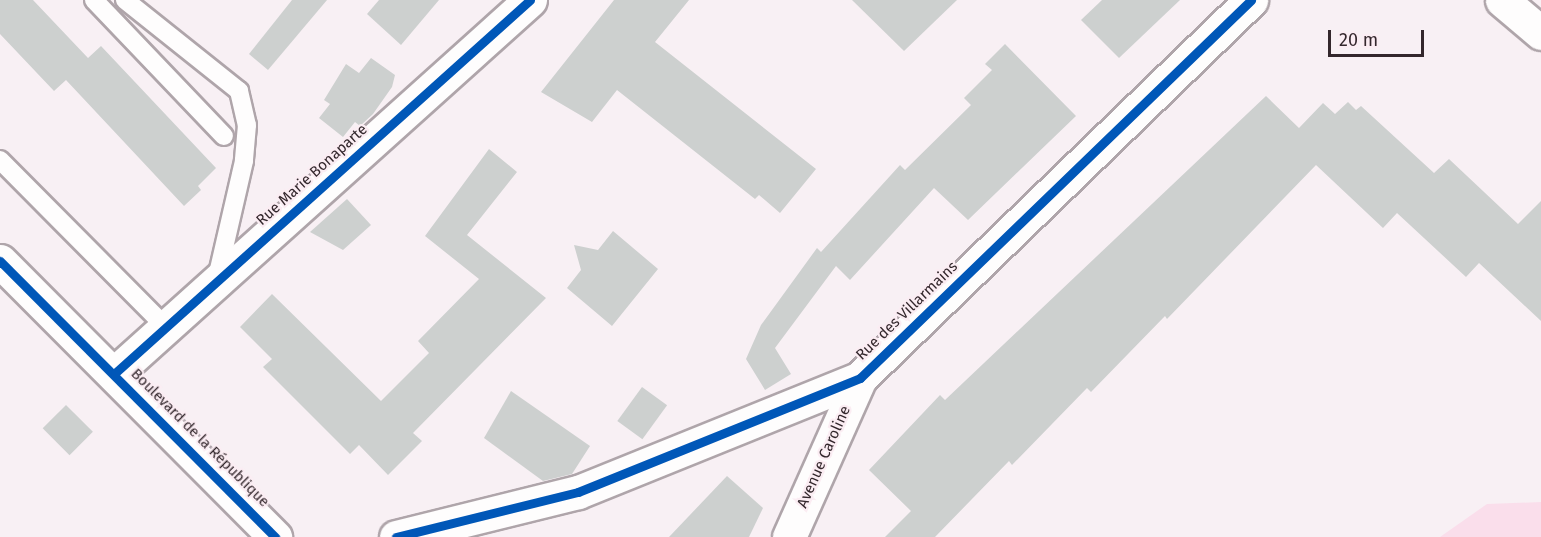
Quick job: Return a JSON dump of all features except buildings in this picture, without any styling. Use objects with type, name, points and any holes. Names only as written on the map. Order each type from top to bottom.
[{"type":"street","name":"Rue Marie Bonaparte","points":[[115,373],[530,0]]},
{"type":"street","name":"Rue des Villarmains","points":[[396,537],[578,492],[860,378],[1251,0]]},
{"type":"street","points":[[1502,0],[1541,33]]},
{"type":"street","name":"Boulevard de la République","points":[[0,261],[115,373],[275,537]]},
{"type":"street","name":"Avenue Caroline","points":[[789,537],[860,378]]},
{"type":"lane","points":[[94,0],[224,136]]},
{"type":"lane","points":[[125,0],[239,92],[247,125],[244,161],[216,282]]},
{"type":"lane","points":[[0,159],[166,327]]},
{"type":"shaded area","points":[[1541,502],[1541,537],[1440,537],[1487,504]]},
{"type":"cycle path","points":[[115,373],[530,0]]},
{"type":"cycle path","points":[[396,537],[578,492],[860,378],[1251,0]]},
{"type":"cycle path","points":[[0,261],[275,537]]}]
